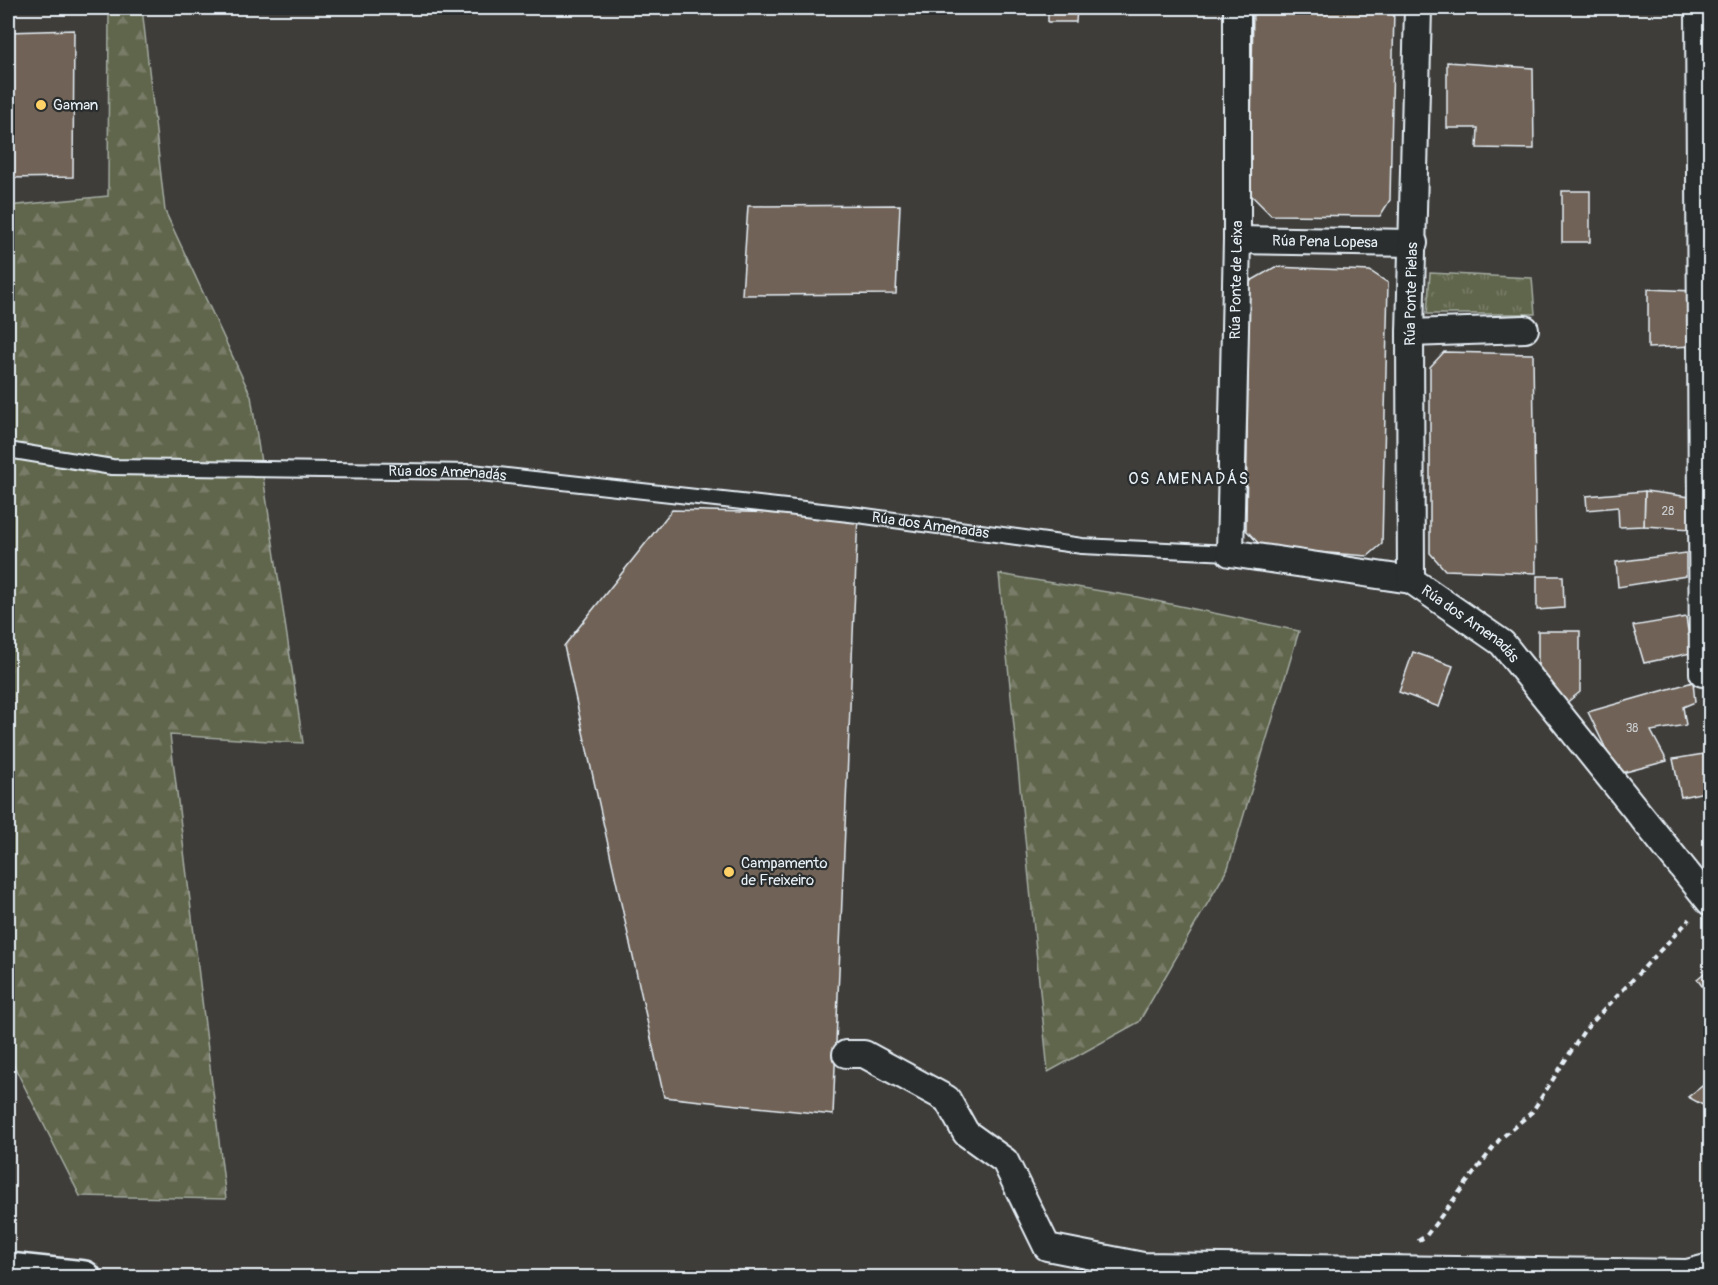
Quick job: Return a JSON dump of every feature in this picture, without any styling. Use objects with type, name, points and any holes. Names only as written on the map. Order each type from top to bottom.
[{"type":"highway","points":[[8,1270],[84,1278]]},
{"type":"street","name":"Rúa Ponte de Leixa","points":[[1230,552],[1237,240],[1237,8]]},
{"type":"street","name":"Rúa Ponte Pielas","points":[[1411,580],[1410,333],[1418,8]]},
{"type":"street","points":[[1699,8],[1703,673]]},
{"type":"street","name":"Rúa Pena Lopesa","points":[[1237,240],[1414,243]]},
{"type":"street","points":[[1410,333],[1525,329]]},
{"type":"street","name":"Rúa dos Amenadás","points":[[1230,552],[1411,580],[1502,643],[1710,899]]},
{"type":"street","points":[[846,1054],[864,1054],[947,1099],[966,1133],[1005,1161],[1047,1247],[1143,1266],[1687,1273],[1710,1267]]},
{"type":"lane","name":"Rúa dos Amenadás","points":[[8,450],[112,467],[472,472],[858,515],[1082,546],[1230,552]]},
{"type":"path","points":[[1416,1243],[1426,1236],[1499,1140],[1532,1112],[1584,1031],[1710,899]]},
{"type":"green space","points":[[109,8],[142,8],[165,211],[251,396],[303,743],[170,735],[226,1199],[80,1196],[8,1054],[8,206],[108,196]]},
{"type":"green space","points":[[1430,273],[1532,278],[1535,314],[1427,314]]},
{"type":"green space","points":[[999,574],[1137,597],[1299,631],[1228,868],[1139,1022],[1048,1072]]},
{"type":"building","points":[[1048,8],[1077,8],[1076,22],[1048,22]]},
{"type":"building","points":[[1253,8],[1394,8],[1390,200],[1380,216],[1271,215],[1250,194]]},
{"type":"building","name":"Gaman","points":[[74,30],[73,177],[8,178],[8,32]]},
{"type":"building","points":[[1447,62],[1533,68],[1534,149],[1477,148],[1478,128],[1447,128]]},
{"type":"building","points":[[1562,191],[1590,191],[1590,242],[1562,242]]},
{"type":"building","points":[[900,205],[896,294],[742,295],[748,206]]},
{"type":"building","points":[[1275,267],[1370,271],[1388,283],[1382,544],[1368,556],[1263,548],[1246,530],[1249,282]]},
{"type":"building","points":[[1648,289],[1693,291],[1695,346],[1648,348]]},
{"type":"building","points":[[1444,352],[1533,354],[1536,573],[1445,570],[1430,553],[1430,367]]},
{"type":"building","points":[[1645,491],[1690,497],[1692,529],[1644,526]]},
{"type":"building","points":[[1645,491],[1644,526],[1619,527],[1618,507],[1587,510],[1586,496]]},
{"type":"building","name":"Campamento de Freixeiro","points":[[672,510],[858,515],[833,1115],[664,1097],[564,646]]},
{"type":"building","points":[[1686,553],[1686,576],[1618,587],[1616,562]]},
{"type":"building","points":[[1537,576],[1563,576],[1564,608],[1537,610]]},
{"type":"building","points":[[1686,617],[1691,653],[1644,663],[1633,626]]},
{"type":"building","points":[[1538,631],[1580,631],[1580,692],[1565,704],[1538,665]]},
{"type":"building","points":[[1413,652],[1453,666],[1439,707],[1399,692]]},
{"type":"building","points":[[1693,682],[1695,702],[1683,707],[1686,725],[1651,731],[1667,761],[1618,774],[1588,712]]},
{"type":"building","points":[[1710,753],[1710,791],[1681,797],[1673,759]]},
{"type":"building","points":[[1710,968],[1710,997],[1697,979]]},
{"type":"building","points":[[1710,1080],[1710,1109],[1688,1097]]},
{"type":"place","name":"Gaman","points":[[41,105]]},
{"type":"place","name":"Campamento de Freixeiro","points":[[729,872]]},
{"type":"district","name":"OS AMENADÁS","points":[[1189,478]]}]
